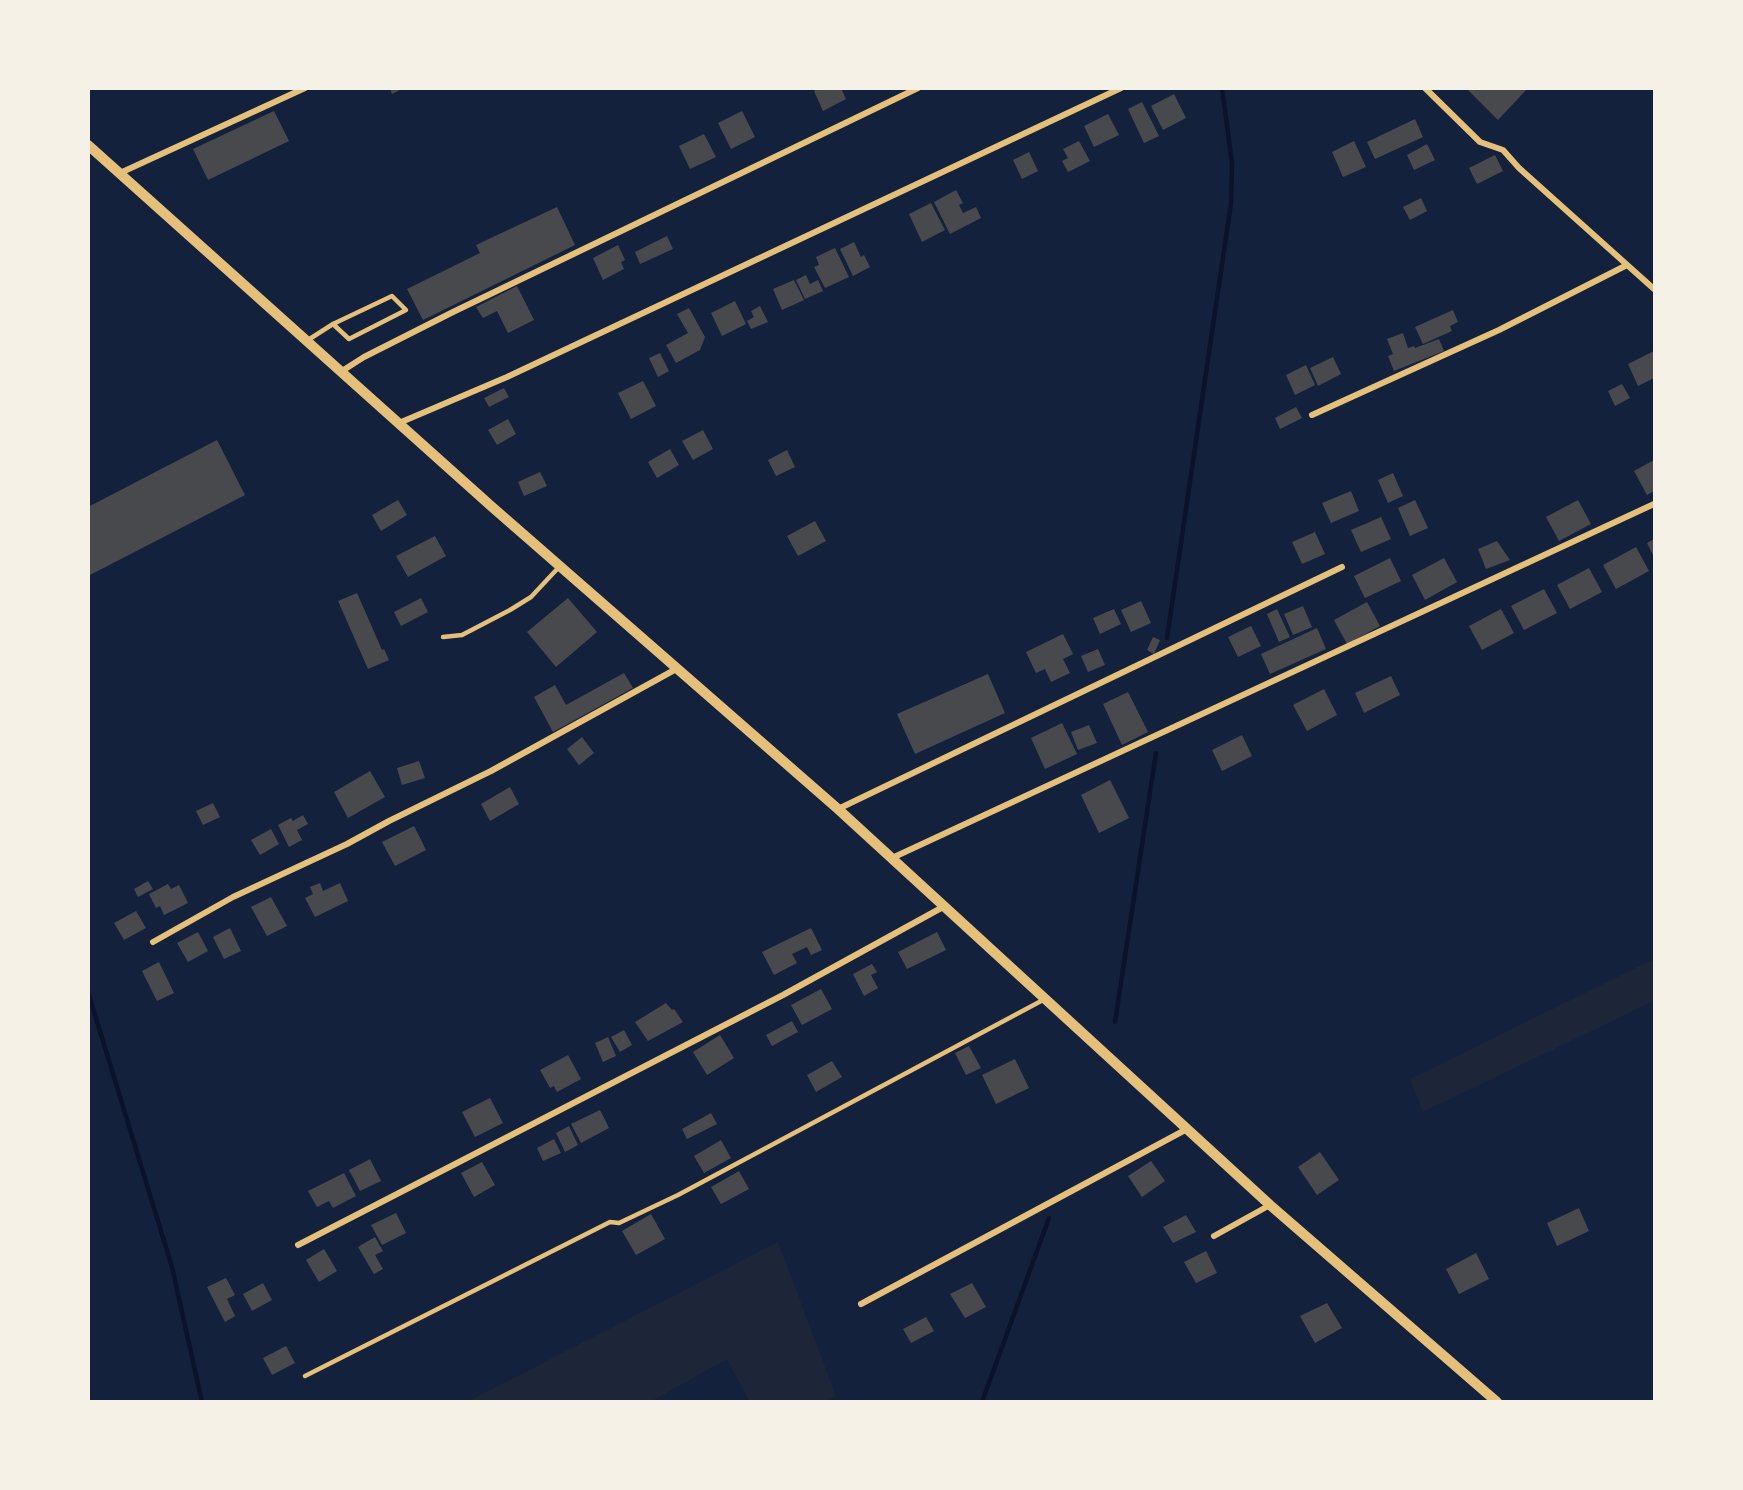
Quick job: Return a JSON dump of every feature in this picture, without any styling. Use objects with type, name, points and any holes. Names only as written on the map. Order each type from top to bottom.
[{"type":"street","points":[[120,173],[305,88]]},
{"type":"street","points":[[342,371],[364,357],[453,312],[918,88]]},
{"type":"street","points":[[399,423],[507,377],[1121,88]]},
{"type":"street","points":[[1425,88],[1480,142],[1503,150],[1519,168],[1654,290]]},
{"type":"street","points":[[88,145],[399,423],[838,809],[1270,1204],[1497,1401]]},
{"type":"street","points":[[1312,416],[1499,330],[1627,265]]},
{"type":"street","points":[[891,858],[1654,504]]},
{"type":"street","points":[[838,809],[1342,567]]},
{"type":"street","points":[[153,942],[233,897],[347,844],[491,771],[678,668]]},
{"type":"street","points":[[298,1245],[773,1001],[943,907]]},
{"type":"street","points":[[861,1304],[1188,1129]]},
{"type":"street","points":[[1214,1236],[1270,1204]]},
{"type":"lane","points":[[308,340],[333,324],[392,296],[406,309],[349,339],[333,324]]},
{"type":"lane","points":[[443,637],[462,635],[510,610],[546,584],[561,565]]},
{"type":"lane","points":[[305,1376],[610,1222],[620,1223],[678,1196],[1046,999]]},
{"type":"shaded area","points":[[1654,959],[1654,1001],[1423,1112],[1410,1079]]},
{"type":"shaded area","points":[[778,1242],[836,1396],[827,1401],[749,1401],[727,1359],[652,1401],[469,1401]]},
{"type":"building","points":[[390,88],[404,88],[392,94]]},
{"type":"building","points":[[818,88],[841,88],[846,99],[823,111],[814,91]]},
{"type":"building","points":[[1466,88],[1528,88],[1498,120]]},
{"type":"building","points":[[1174,94],[1186,118],[1163,130],[1151,106]]},
{"type":"building","points":[[1142,102],[1159,136],[1144,143],[1128,109]]},
{"type":"building","points":[[274,111],[289,141],[208,180],[193,149]]},
{"type":"building","points":[[742,111],[755,137],[731,149],[718,123]]},
{"type":"building","points":[[1108,114],[1119,135],[1094,147],[1084,126]]},
{"type":"building","points":[[1415,119],[1423,137],[1375,159],[1367,142]]},
{"type":"building","points":[[704,134],[716,157],[690,169],[679,146]]},
{"type":"building","points":[[1079,141],[1090,161],[1068,172],[1062,161],[1068,158],[1063,149]]},
{"type":"building","points":[[1354,141],[1366,167],[1343,177],[1332,152]]},
{"type":"building","points":[[1427,144],[1435,160],[1414,170],[1407,155]]},
{"type":"building","points":[[1029,152],[1038,171],[1022,179],[1013,160]]},
{"type":"building","points":[[1495,155],[1503,171],[1477,184],[1469,168]]},
{"type":"building","points":[[956,190],[963,203],[959,205],[963,213],[976,207],[981,218],[950,234],[934,202]]},
{"type":"building","points":[[1421,198],[1427,211],[1410,220],[1403,207]]},
{"type":"building","points":[[931,203],[945,230],[922,242],[909,214]]},
{"type":"building","points":[[557,207],[575,245],[423,320],[407,289],[480,253],[476,245]]},
{"type":"building","points":[[667,236],[673,249],[640,264],[635,252]]},
{"type":"building","points":[[854,242],[861,257],[864,255],[870,267],[853,276],[840,249]]},
{"type":"building","points":[[618,245],[625,260],[621,262],[624,269],[603,280],[593,258]]},
{"type":"building","points":[[835,248],[849,277],[825,288],[814,267],[819,265],[816,257]]},
{"type":"building","points":[[806,275],[810,284],[818,280],[823,291],[805,299],[796,280]]},
{"type":"building","points":[[794,280],[804,300],[782,310],[773,289]]},
{"type":"building","points":[[517,286],[534,320],[508,333],[497,311],[483,318],[476,307]]},
{"type":"building","points":[[735,301],[746,324],[722,336],[711,313]]},
{"type":"building","points":[[760,306],[768,322],[751,329],[747,321],[754,317],[751,311]]},
{"type":"building","points":[[689,308],[705,337],[700,350],[676,363],[666,345],[688,333],[677,314]]},
{"type":"building","points":[[1453,310],[1458,322],[1450,326],[1452,331],[1423,344],[1415,327]]},
{"type":"building","points":[[1403,333],[1408,348],[1414,346],[1415,348],[1439,339],[1444,351],[1394,371],[1388,356],[1393,354],[1387,339]]},
{"type":"building","points":[[1654,351],[1654,378],[1638,386],[1628,364]]},
{"type":"building","points":[[660,353],[669,371],[658,377],[649,358]]},
{"type":"building","points":[[1333,357],[1341,374],[1318,386],[1310,368]]},
{"type":"building","points":[[1306,365],[1315,385],[1295,395],[1286,375]]},
{"type":"building","points":[[643,381],[656,406],[631,419],[618,393]]},
{"type":"building","points":[[1622,384],[1630,398],[1615,406],[1608,391]]},
{"type":"building","points":[[504,388],[509,397],[489,407],[484,398]]},
{"type":"building","points":[[1296,407],[1302,418],[1280,429],[1275,418]]},
{"type":"building","points":[[508,419],[516,434],[497,445],[488,430]]},
{"type":"building","points":[[703,430],[713,449],[693,460],[682,441]]},
{"type":"building","points":[[217,440],[245,495],[88,576],[88,507]]},
{"type":"building","points":[[670,449],[679,465],[657,478],[648,462]]},
{"type":"building","points":[[787,450],[795,467],[776,476],[768,460]]},
{"type":"building","points":[[1654,460],[1654,491],[1647,495],[1634,471]]},
{"type":"building","points":[[540,472],[547,486],[524,496],[518,482]]},
{"type":"building","points":[[1393,473],[1403,496],[1388,503],[1378,480]]},
{"type":"building","points":[[1351,491],[1359,511],[1331,523],[1322,503]]},
{"type":"building","points":[[398,500],[407,515],[381,531],[372,515]]},
{"type":"building","points":[[1415,500],[1428,528],[1410,536],[1398,508]]},
{"type":"building","points":[[1578,500],[1591,524],[1559,541],[1546,517]]},
{"type":"building","points":[[1381,517],[1391,539],[1361,552],[1351,530]]},
{"type":"building","points":[[815,521],[826,541],[798,556],[787,536]]},
{"type":"building","points":[[1315,532],[1325,554],[1302,564],[1292,542]]},
{"type":"building","points":[[435,536],[446,556],[408,577],[396,556]]},
{"type":"building","points":[[1654,539],[1654,557],[1647,543]]},
{"type":"building","points":[[1497,541],[1510,560],[1486,569],[1478,549]]},
{"type":"building","points":[[1636,547],[1649,571],[1616,589],[1603,565]]},
{"type":"building","points":[[1390,558],[1401,581],[1365,598],[1354,576]]},
{"type":"building","points":[[1444,558],[1457,582],[1425,600],[1412,575]]},
{"type":"building","points":[[1589,568],[1602,592],[1570,609],[1557,585]]},
{"type":"building","points":[[1544,589],[1557,613],[1524,630],[1511,606]]},
{"type":"building","points":[[357,593],[382,650],[384,649],[389,660],[368,669],[338,601]]},
{"type":"building","points":[[421,598],[428,612],[401,626],[394,612]]},
{"type":"building","points":[[568,598],[597,632],[556,667],[527,632]]},
{"type":"building","points":[[1141,601],[1151,623],[1131,632],[1121,610]]},
{"type":"building","points":[[1367,602],[1380,626],[1347,644],[1334,620]]},
{"type":"building","points":[[1303,606],[1312,627],[1293,635],[1284,614]]},
{"type":"building","points":[[1114,609],[1121,624],[1100,634],[1093,618]]},
{"type":"building","points":[[1277,609],[1290,637],[1279,642],[1267,614]]},
{"type":"building","points":[[1501,609],[1514,633],[1482,650],[1469,626]]},
{"type":"building","points":[[1251,626],[1261,646],[1238,657],[1228,637]]},
{"type":"building","points":[[1317,628],[1326,649],[1270,674],[1261,654]]},
{"type":"building","points":[[1063,634],[1073,654],[1063,659],[1070,673],[1051,682],[1045,669],[1036,673],[1026,652]]},
{"type":"building","points":[[1153,637],[1160,640],[1154,654],[1147,650]]},
{"type":"building","points":[[1098,649],[1105,665],[1088,672],[1081,656]]},
{"type":"building","points":[[624,673],[633,688],[553,732],[534,697],[555,685],[566,705]]},
{"type":"building","points":[[988,674],[1005,713],[915,754],[897,714]]},
{"type":"building","points":[[1391,676],[1400,695],[1364,713],[1355,693]]},
{"type":"building","points":[[1324,689],[1337,715],[1307,731],[1293,705]]},
{"type":"building","points":[[1128,692],[1148,732],[1122,745],[1103,704]]},
{"type":"building","points":[[1062,723],[1077,754],[1045,769],[1031,738]]},
{"type":"building","points":[[1089,725],[1097,743],[1078,750],[1071,732]]},
{"type":"building","points":[[1242,735],[1252,756],[1222,771],[1212,750]]},
{"type":"building","points":[[582,737],[594,753],[579,765],[567,749]]},
{"type":"building","points":[[419,761],[425,778],[402,785],[397,768]]},
{"type":"building","points":[[370,771],[385,797],[348,818],[334,792]]},
{"type":"building","points":[[1110,780],[1129,818],[1099,833],[1081,795]]},
{"type":"building","points":[[510,787],[519,804],[490,821],[481,804]]},
{"type":"building","points":[[213,803],[220,817],[203,825],[196,811]]},
{"type":"building","points":[[303,815],[308,824],[297,830],[302,840],[289,847],[278,825],[291,818],[293,821]]},
{"type":"building","points":[[414,826],[426,850],[395,866],[382,842]]},
{"type":"building","points":[[271,829],[279,844],[260,855],[251,840]]},
{"type":"building","points":[[148,881],[153,889],[138,897],[134,889]]},
{"type":"building","points":[[320,883],[323,891],[340,883],[348,901],[315,917],[305,898],[313,894],[310,887]]},
{"type":"building","points":[[168,884],[171,889],[179,885],[188,903],[164,915],[160,906],[156,908],[149,894]]},
{"type":"building","points":[[271,897],[287,926],[267,936],[251,907]]},
{"type":"building","points":[[136,911],[146,928],[124,940],[114,923]]},
{"type":"building","points":[[230,928],[241,951],[224,959],[213,937]]},
{"type":"building","points":[[811,928],[822,950],[811,955],[807,947],[792,954],[797,963],[774,975],[762,952]]},
{"type":"building","points":[[198,932],[208,951],[188,962],[177,943]]},
{"type":"building","points":[[937,932],[946,950],[907,969],[898,952]]},
{"type":"building","points":[[159,962],[174,993],[157,1001],[142,971]]},
{"type":"building","points":[[872,964],[877,972],[871,975],[878,988],[864,996],[853,974]]},
{"type":"building","points":[[821,989],[832,1009],[802,1025],[791,1005]]},
{"type":"building","points":[[666,1003],[672,1010],[674,1009],[683,1022],[648,1041],[635,1022]]},
{"type":"building","points":[[792,1021],[798,1032],[772,1046],[766,1035]]},
{"type":"building","points":[[624,1030],[632,1045],[620,1052],[611,1037]]},
{"type":"building","points":[[720,1035],[734,1058],[707,1075],[693,1052]]},
{"type":"building","points":[[608,1037],[616,1056],[603,1062],[595,1043]]},
{"type":"building","points":[[969,1046],[981,1068],[966,1075],[955,1053]]},
{"type":"building","points":[[568,1055],[581,1079],[557,1092],[554,1086],[550,1088],[540,1070]]},
{"type":"building","points":[[1015,1059],[1029,1088],[996,1104],[982,1075]]},
{"type":"building","points":[[832,1061],[842,1077],[816,1092],[807,1075]]},
{"type":"building","points":[[490,1098],[503,1123],[475,1137],[462,1112]]},
{"type":"building","points":[[600,1110],[609,1128],[581,1143],[571,1124]]},
{"type":"building","points":[[711,1113],[717,1124],[687,1139],[682,1129]]},
{"type":"building","points":[[569,1126],[578,1145],[565,1152],[556,1133]]},
{"type":"building","points":[[554,1139],[561,1153],[543,1161],[537,1148]]},
{"type":"building","points":[[721,1140],[731,1158],[704,1173],[694,1156]]},
{"type":"building","points":[[1320,1152],[1339,1180],[1317,1195],[1298,1167]]},
{"type":"building","points":[[370,1159],[381,1181],[360,1191],[349,1170]]},
{"type":"building","points":[[1151,1161],[1165,1181],[1142,1197],[1128,1176]]},
{"type":"building","points":[[482,1162],[495,1185],[474,1197],[461,1173]]},
{"type":"building","points":[[739,1171],[749,1189],[721,1204],[711,1187]]},
{"type":"building","points":[[344,1173],[356,1196],[333,1208],[329,1201],[317,1207],[308,1191]]},
{"type":"building","points":[[1579,1208],[1589,1231],[1557,1246],[1547,1223]]},
{"type":"building","points":[[396,1213],[406,1233],[382,1245],[371,1225]]},
{"type":"building","points":[[651,1214],[665,1239],[636,1255],[622,1231]]},
{"type":"building","points":[[1186,1215],[1196,1232],[1173,1243],[1163,1227]]},
{"type":"building","points":[[375,1237],[383,1251],[375,1255],[383,1269],[374,1274],[358,1247]]},
{"type":"building","points":[[324,1249],[337,1271],[319,1282],[306,1260]]},
{"type":"building","points":[[1206,1251],[1217,1273],[1196,1283],[1184,1262]]},
{"type":"building","points":[[1476,1253],[1489,1279],[1459,1294],[1446,1269]]},
{"type":"building","points":[[226,1278],[235,1295],[227,1299],[235,1316],[225,1322],[207,1287]]},
{"type":"building","points":[[263,1283],[272,1300],[252,1311],[243,1294]]},
{"type":"building","points":[[972,1283],[986,1307],[965,1318],[950,1294]]},
{"type":"building","points":[[1327,1303],[1342,1328],[1315,1343],[1300,1316]]},
{"type":"building","points":[[926,1317],[934,1331],[911,1343],[903,1329]]},
{"type":"building","points":[[286,1346],[295,1363],[272,1375],[263,1358]]},
{"type":"waterway","points":[[1167,638],[1231,203],[1232,163],[1222,88]]},
{"type":"waterway","points":[[1115,1022],[1156,753]]},
{"type":"waterway","points":[[88,992],[172,1267],[202,1402]]},
{"type":"waterway","points":[[982,1402],[1049,1218]]}]
